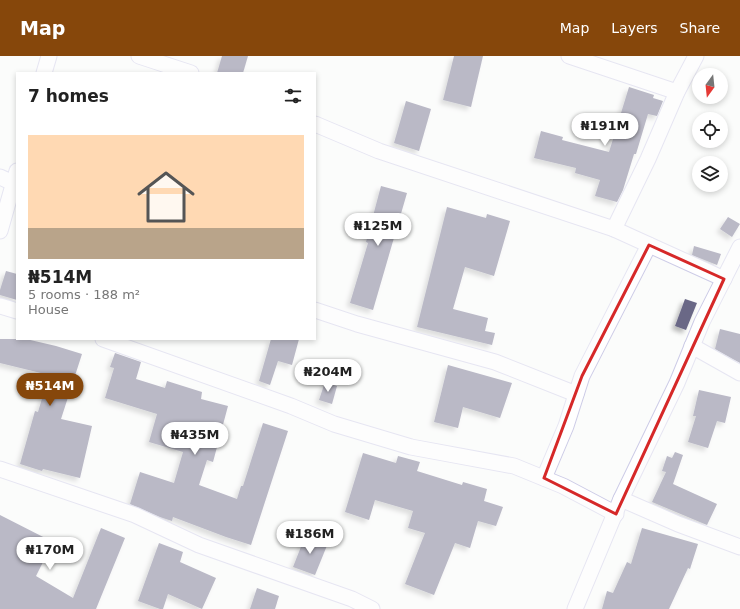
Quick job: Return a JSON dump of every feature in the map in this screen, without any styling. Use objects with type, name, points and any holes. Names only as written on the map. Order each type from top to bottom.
[{"type":"street","points":[[44,72],[49,56]]},
{"type":"street","points":[[139,56],[188,72]]},
{"type":"street","points":[[569,56],[677,92]]},
{"type":"street","points":[[614,229],[648,159],[677,92],[696,56]]},
{"type":"street","points":[[316,124],[379,151],[614,229],[724,279]]},
{"type":"street","points":[[0,231],[12,182]]},
{"type":"street","points":[[544,478],[566,426],[582,376],[649,245]]},
{"type":"street","points":[[575,609],[621,499],[677,383],[702,322],[740,247]]},
{"type":"street","points":[[0,306],[16,311]]},
{"type":"street","points":[[316,310],[357,324],[495,362],[576,394]]},
{"type":"street","points":[[106,340],[291,406],[334,424],[411,447],[514,466],[564,486],[616,514]]},
{"type":"street","points":[[692,346],[740,373]]},
{"type":"street","points":[[0,469],[135,515],[199,545],[352,599],[372,609]]},
{"type":"street","points":[[621,499],[678,524],[740,547]]},
{"type":"highlighted area","points":[[649,245],[724,279],[616,514],[544,478],[582,376]]},
{"type":"building","points":[[222,56],[248,56],[243,72],[217,72]]},
{"type":"building","points":[[454,56],[483,56],[471,107],[443,100]]},
{"type":"building","points":[[629,87],[654,95],[653,98],[663,101],[657,116],[648,114],[636,154],[634,154],[623,190],[617,202],[595,196],[600,180],[575,173],[576,168],[534,158],[541,131],[563,137],[562,140],[609,152]]},
{"type":"building","points":[[406,101],[431,109],[419,151],[394,143]]},
{"type":"building","points":[[381,186],[407,193],[373,310],[350,303],[368,243],[366,242]]},
{"type":"building","points":[[447,207],[486,218],[487,214],[510,221],[494,276],[465,267],[453,309],[488,318],[485,331],[495,333],[492,345],[417,327]]},
{"type":"building","points":[[728,217],[740,224],[732,237],[720,229]]},
{"type":"building","points":[[694,246],[721,254],[717,265],[692,255]]},
{"type":"building","points":[[6,271],[16,274],[16,300],[0,295],[0,290]]},
{"type":"building","points":[[685,299],[697,303],[686,330],[675,326]]},
{"type":"building","points":[[720,329],[740,334],[740,363],[715,349]]},
{"type":"building","points":[[0,339],[30,340],[82,354],[61,419],[92,426],[80,478],[43,469],[42,471],[20,464],[35,411],[38,412],[49,375],[0,363]]},
{"type":"building","points":[[271,340],[299,340],[292,365],[278,361],[270,385],[259,381]]},
{"type":"building","points":[[115,353],[141,362],[136,379],[165,388],[167,381],[202,392],[201,399],[228,406],[213,462],[207,460],[199,485],[237,499],[241,486],[243,486],[263,423],[288,431],[251,545],[173,517],[172,521],[160,517],[130,504],[140,472],[174,483],[183,452],[149,442],[157,414],[105,398],[114,368],[110,367]]},
{"type":"building","points":[[448,365],[512,383],[500,418],[463,407],[458,428],[434,422]]},
{"type":"building","points":[[325,382],[337,386],[332,404],[319,400]]},
{"type":"building","points":[[699,390],[731,397],[725,423],[717,421],[708,448],[688,442],[696,416],[693,416]]},
{"type":"building","points":[[675,452],[683,455],[673,484],[717,504],[707,525],[652,502],[666,472],[662,471],[667,456],[672,458]]},
{"type":"building","points":[[363,453],[396,463],[398,456],[420,462],[417,471],[462,485],[463,482],[487,489],[484,501],[503,507],[496,526],[478,521],[470,548],[455,543],[434,595],[405,584],[425,533],[408,528],[413,511],[375,500],[369,520],[345,512]]},
{"type":"building","points":[[0,515],[53,542],[36,576],[73,598],[101,528],[125,538],[96,609],[0,609]]},
{"type":"building","points":[[642,528],[698,544],[690,569],[688,568],[669,609],[602,609],[607,591],[613,593],[627,562],[631,564]]},
{"type":"building","points":[[306,534],[328,543],[315,575],[293,567]]},
{"type":"building","points":[[159,543],[183,552],[180,562],[216,578],[202,609],[168,594],[163,609],[138,601]]},
{"type":"building","points":[[257,588],[279,596],[275,609],[250,609]]}]
